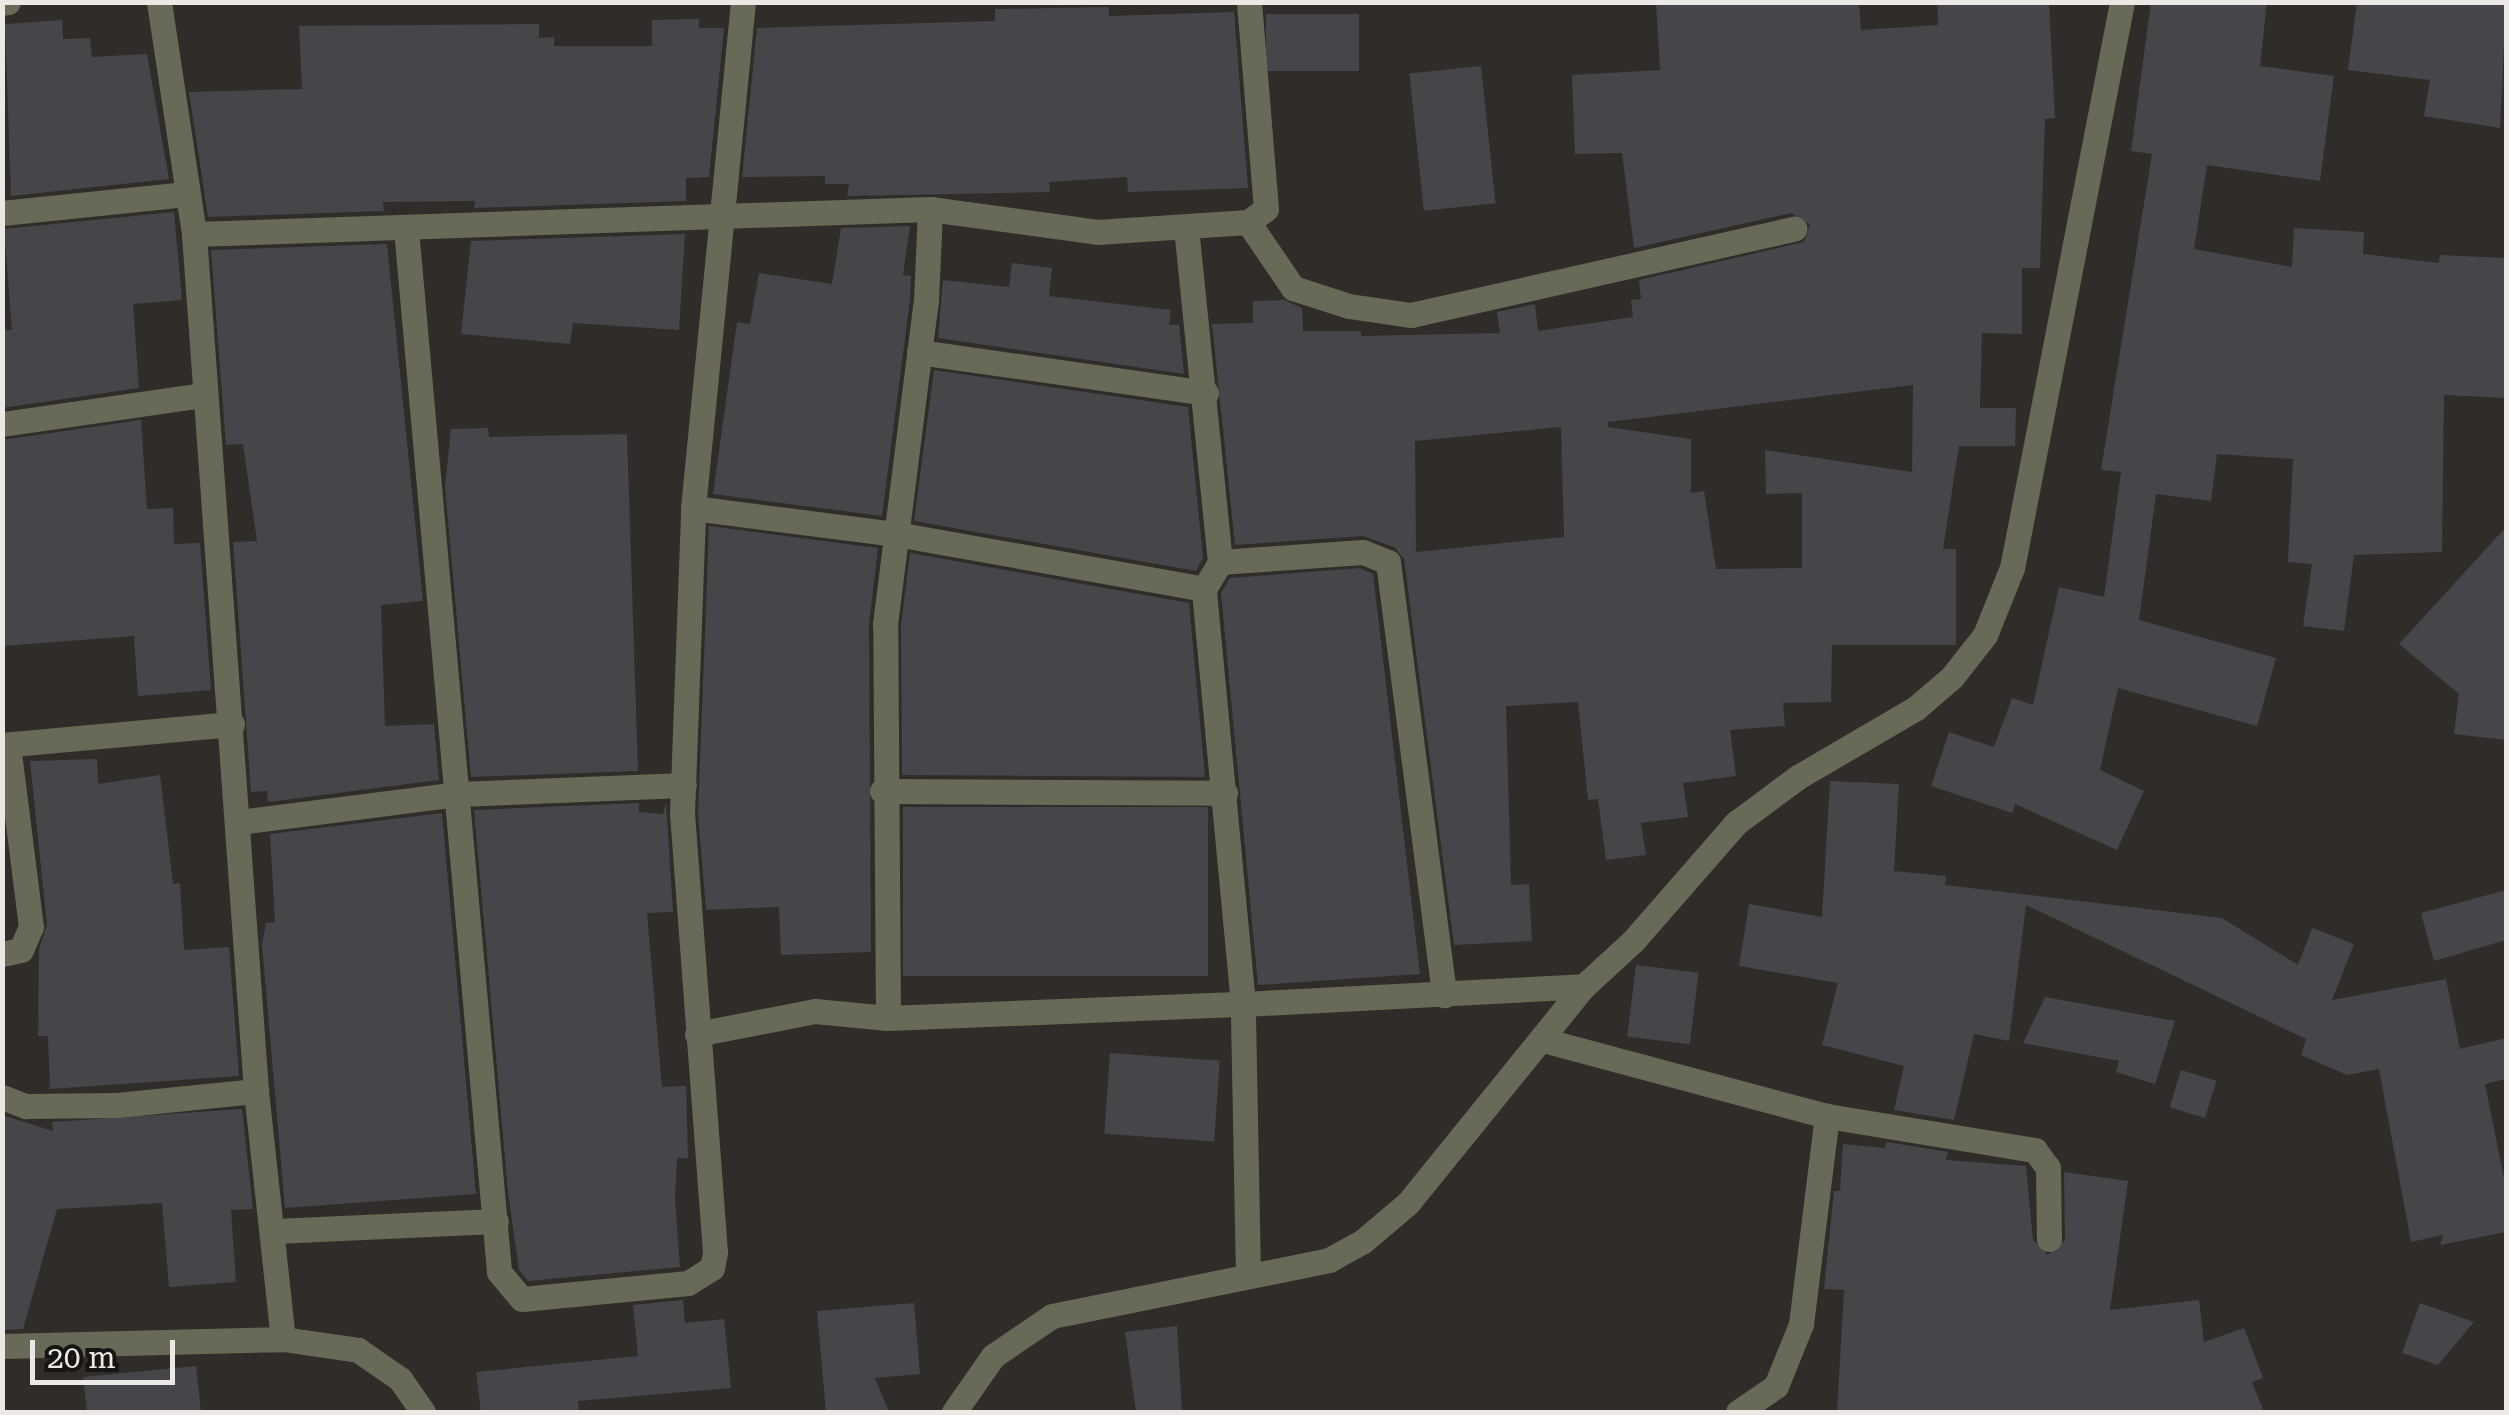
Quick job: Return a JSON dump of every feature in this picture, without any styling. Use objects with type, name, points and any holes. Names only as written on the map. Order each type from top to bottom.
[{"type":"street","points":[[159,2],[194,234],[240,822],[256,1092],[284,1339]]},
{"type":"street","points":[[406,228],[499,1272],[522,1299],[703,1277],[715,1252],[697,1034],[684,785],[692,508],[718,214],[744,2]]},
{"type":"street","points":[[194,234],[930,209],[1083,231],[1186,229],[1248,222],[1266,209],[1250,2]]},
{"type":"street","points":[[954,1412],[993,1356],[1052,1316],[1329,1260],[1362,1242],[1408,1203],[1584,986],[1634,941],[1736,823],[1798,777],[1916,708],[1952,677],[1984,635],[2012,568],[2122,2]]},
{"type":"street","points":[[2,213],[186,194]]},
{"type":"street","points":[[888,1018],[882,791],[885,624],[919,352],[930,209]]},
{"type":"street","points":[[1248,222],[1293,288],[1349,306],[1411,315],[1794,229]]},
{"type":"street","points":[[1186,229],[1206,393],[1220,562],[1204,590],[1243,1004],[1248,1276]]},
{"type":"street","points":[[919,352],[1206,393]]},
{"type":"street","points":[[2,424],[204,395]]},
{"type":"street","points":[[692,508],[896,534],[1204,590]]},
{"type":"street","points":[[1220,562],[1363,552],[1388,562],[1444,995]]},
{"type":"street","points":[[2,954],[21,950],[32,927],[5,745],[232,724]]},
{"type":"street","points":[[240,822],[459,794],[684,785]]},
{"type":"street","points":[[882,791],[1225,793]]},
{"type":"street","points":[[697,1034],[815,1011],[888,1018],[1584,986]]},
{"type":"street","points":[[1543,1040],[1826,1116],[2035,1150],[2048,1168],[2049,1239]]},
{"type":"street","points":[[2,1097],[26,1106],[117,1105],[256,1092]]},
{"type":"street","points":[[1738,1412],[1776,1386],[1801,1324],[1826,1116]]},
{"type":"street","points":[[274,1230],[496,1222]]},
{"type":"street","points":[[2,1346],[284,1339],[358,1350],[400,1379],[423,1412]]},
{"type":"building","points":[[1656,2],[1859,2],[1861,30],[1938,25],[1937,2],[2049,2],[2055,118],[2045,119],[2040,268],[2022,268],[2022,334],[1982,333],[1980,408],[2016,408],[2015,446],[1959,446],[1943,549],[1956,549],[1956,645],[1832,645],[1831,702],[1783,703],[1785,726],[1730,730],[1736,776],[1683,783],[1688,817],[1641,823],[1646,855],[1606,860],[1598,799],[1588,800],[1578,702],[1506,706],[1511,885],[1529,884],[1532,941],[1454,945],[1404,559],[1394,547],[1363,536],[1235,545],[1212,324],[1253,323],[1253,301],[1284,300],[1302,308],[1303,331],[1361,331],[1361,336],[1500,333],[1497,312],[1535,304],[1538,331],[1633,317],[1631,300],[1641,299],[1639,280],[1804,242],[1810,225],[1791,213],[1634,248],[1622,153],[1575,154],[1572,75],[1660,70]],"holes":[[[1913,385],[1912,472],[1765,450],[1766,494],[1802,493],[1802,568],[1716,569],[1704,491],[1691,493],[1691,439],[1608,427],[1608,422]],[[1561,427],[1564,537],[1416,552],[1415,441]]]},
{"type":"building","points":[[2151,2],[2267,2],[2260,66],[2334,76],[2320,181],[2207,165],[2194,249],[2292,267],[2294,228],[2364,232],[2363,254],[2439,263],[2440,255],[2506,258],[2506,398],[2444,395],[2442,552],[2354,555],[2344,631],[2303,626],[2312,564],[2288,562],[2293,459],[2217,454],[2211,501],[2156,494],[2139,620],[2276,658],[2257,726],[2118,688],[2100,770],[2144,791],[2117,850],[2015,804],[2012,813],[1931,786],[1949,732],[1994,747],[2012,698],[2033,705],[2059,587],[2104,597],[2121,472],[2101,470],[2152,154],[2131,151]]},
{"type":"building","points":[[2357,2],[2506,2],[2500,128],[2424,116],[2430,80],[2348,70]]},
{"type":"building","points":[[1109,7],[1109,16],[1234,12],[1248,188],[1128,192],[1127,177],[1049,182],[1050,192],[847,196],[849,184],[825,184],[825,176],[742,177],[757,28],[995,21],[995,9]]},
{"type":"building","points":[[1266,14],[1359,14],[1359,71],[1266,71]]},
{"type":"building","points":[[699,19],[699,28],[724,28],[709,177],[686,178],[686,201],[474,208],[475,201],[383,202],[384,211],[208,217],[189,92],[302,89],[299,26],[539,24],[539,38],[554,37],[554,46],[652,46],[652,20]]},
{"type":"building","points":[[62,20],[63,39],[90,38],[92,57],[147,54],[169,179],[11,196],[5,24]]},
{"type":"building","points":[[1481,66],[1495,203],[1424,211],[1409,74]]},
{"type":"building","points":[[174,212],[182,300],[133,304],[139,388],[2,408],[2,330],[12,330],[4,229]]},
{"type":"building","points":[[910,226],[903,275],[911,276],[910,300],[882,516],[713,494],[737,322],[750,324],[759,273],[832,284],[841,228]]},
{"type":"building","points":[[685,234],[679,330],[573,323],[570,344],[461,334],[471,241]]},
{"type":"building","points":[[387,244],[423,601],[381,605],[385,726],[434,724],[439,780],[268,802],[267,791],[251,792],[233,542],[257,541],[243,444],[226,445],[211,250]]},
{"type":"building","points":[[1012,263],[1052,268],[1049,296],[1171,310],[1169,325],[1179,325],[1184,374],[938,338],[943,280],[1009,287]]},
{"type":"building","points":[[934,370],[1188,407],[1203,558],[1196,571],[914,521]]},
{"type":"building","points":[[141,420],[147,509],[173,508],[174,544],[200,543],[211,690],[138,696],[134,636],[2,646],[2,440]]},
{"type":"building","points":[[488,428],[489,437],[627,434],[638,771],[471,777],[445,487],[451,429]]},
{"type":"building","points":[[709,526],[878,548],[869,624],[871,952],[781,955],[779,907],[706,910],[698,814]]},
{"type":"building","points":[[2506,527],[2506,740],[2454,734],[2459,694],[2399,644]]},
{"type":"building","points":[[910,553],[1189,603],[1205,777],[902,775],[901,625]]},
{"type":"building","points":[[1360,568],[1373,574],[1420,974],[1258,985],[1221,593],[1230,578]]},
{"type":"building","points":[[97,759],[98,784],[160,775],[173,884],[180,883],[184,950],[229,947],[239,1076],[50,1089],[48,1036],[38,1036],[39,949],[47,925],[30,761]]},
{"type":"building","points":[[1830,781],[1899,784],[1894,871],[1946,876],[1945,885],[2222,918],[2298,965],[2312,928],[2354,944],[2332,1000],[2446,979],[2460,1049],[2506,1038],[2506,1079],[2485,1084],[2506,1188],[2506,1232],[2440,1245],[2443,1235],[2411,1242],[2379,1069],[2347,1075],[2301,1055],[2306,1039],[2026,905],[2009,1041],[1974,1034],[1954,1120],[1894,1110],[1904,1066],[1822,1045],[1838,983],[1739,966],[1749,904],[1822,917]]},
{"type":"building","points":[[666,802],[673,912],[647,913],[662,1087],[686,1086],[688,1158],[677,1158],[675,1200],[680,1267],[528,1281],[519,1270],[508,1192],[474,810],[639,803],[639,812],[663,814]]},
{"type":"building","points":[[903,807],[1208,807],[1208,976],[903,976]]},
{"type":"building","points":[[442,813],[476,1194],[285,1208],[262,945],[266,923],[275,922],[270,834]]},
{"type":"building","points":[[2506,890],[2506,940],[2434,961],[2421,913]]},
{"type":"building","points":[[1636,965],[1699,973],[1690,1044],[1627,1036]]},
{"type":"building","points":[[2045,997],[2175,1021],[2155,1084],[2116,1072],[2119,1061],[2023,1043]]},
{"type":"building","points":[[1110,1053],[1220,1061],[1214,1141],[1104,1134]]},
{"type":"building","points":[[2181,1070],[2216,1081],[2205,1118],[2170,1107]]},
{"type":"building","points":[[242,1109],[253,1209],[231,1210],[236,1282],[169,1287],[162,1203],[57,1209],[23,1329],[2,1330],[2,1115],[53,1131],[52,1122]]},
{"type":"building","points":[[1887,1142],[1948,1152],[1946,1160],[2026,1166],[2033,1240],[2048,1255],[2065,1240],[2064,1172],[2128,1181],[2110,1310],[2199,1300],[2204,1342],[2244,1328],[2263,1378],[2252,1382],[2264,1412],[1837,1412],[1844,1290],[1824,1289],[1834,1191],[1840,1191],[1843,1144],[1885,1148]]},
{"type":"building","points":[[683,1300],[685,1323],[724,1319],[731,1388],[578,1401],[579,1412],[481,1412],[476,1372],[638,1356],[633,1305]]},
{"type":"building","points":[[914,1303],[920,1374],[875,1378],[889,1412],[826,1412],[817,1311]]},
{"type":"building","points":[[2420,1303],[2474,1322],[2438,1365],[2402,1353]]},
{"type":"building","points":[[1177,1326],[1182,1412],[1136,1412],[1125,1332]]},
{"type":"building","points":[[196,1366],[201,1412],[87,1412],[83,1377]]}]
